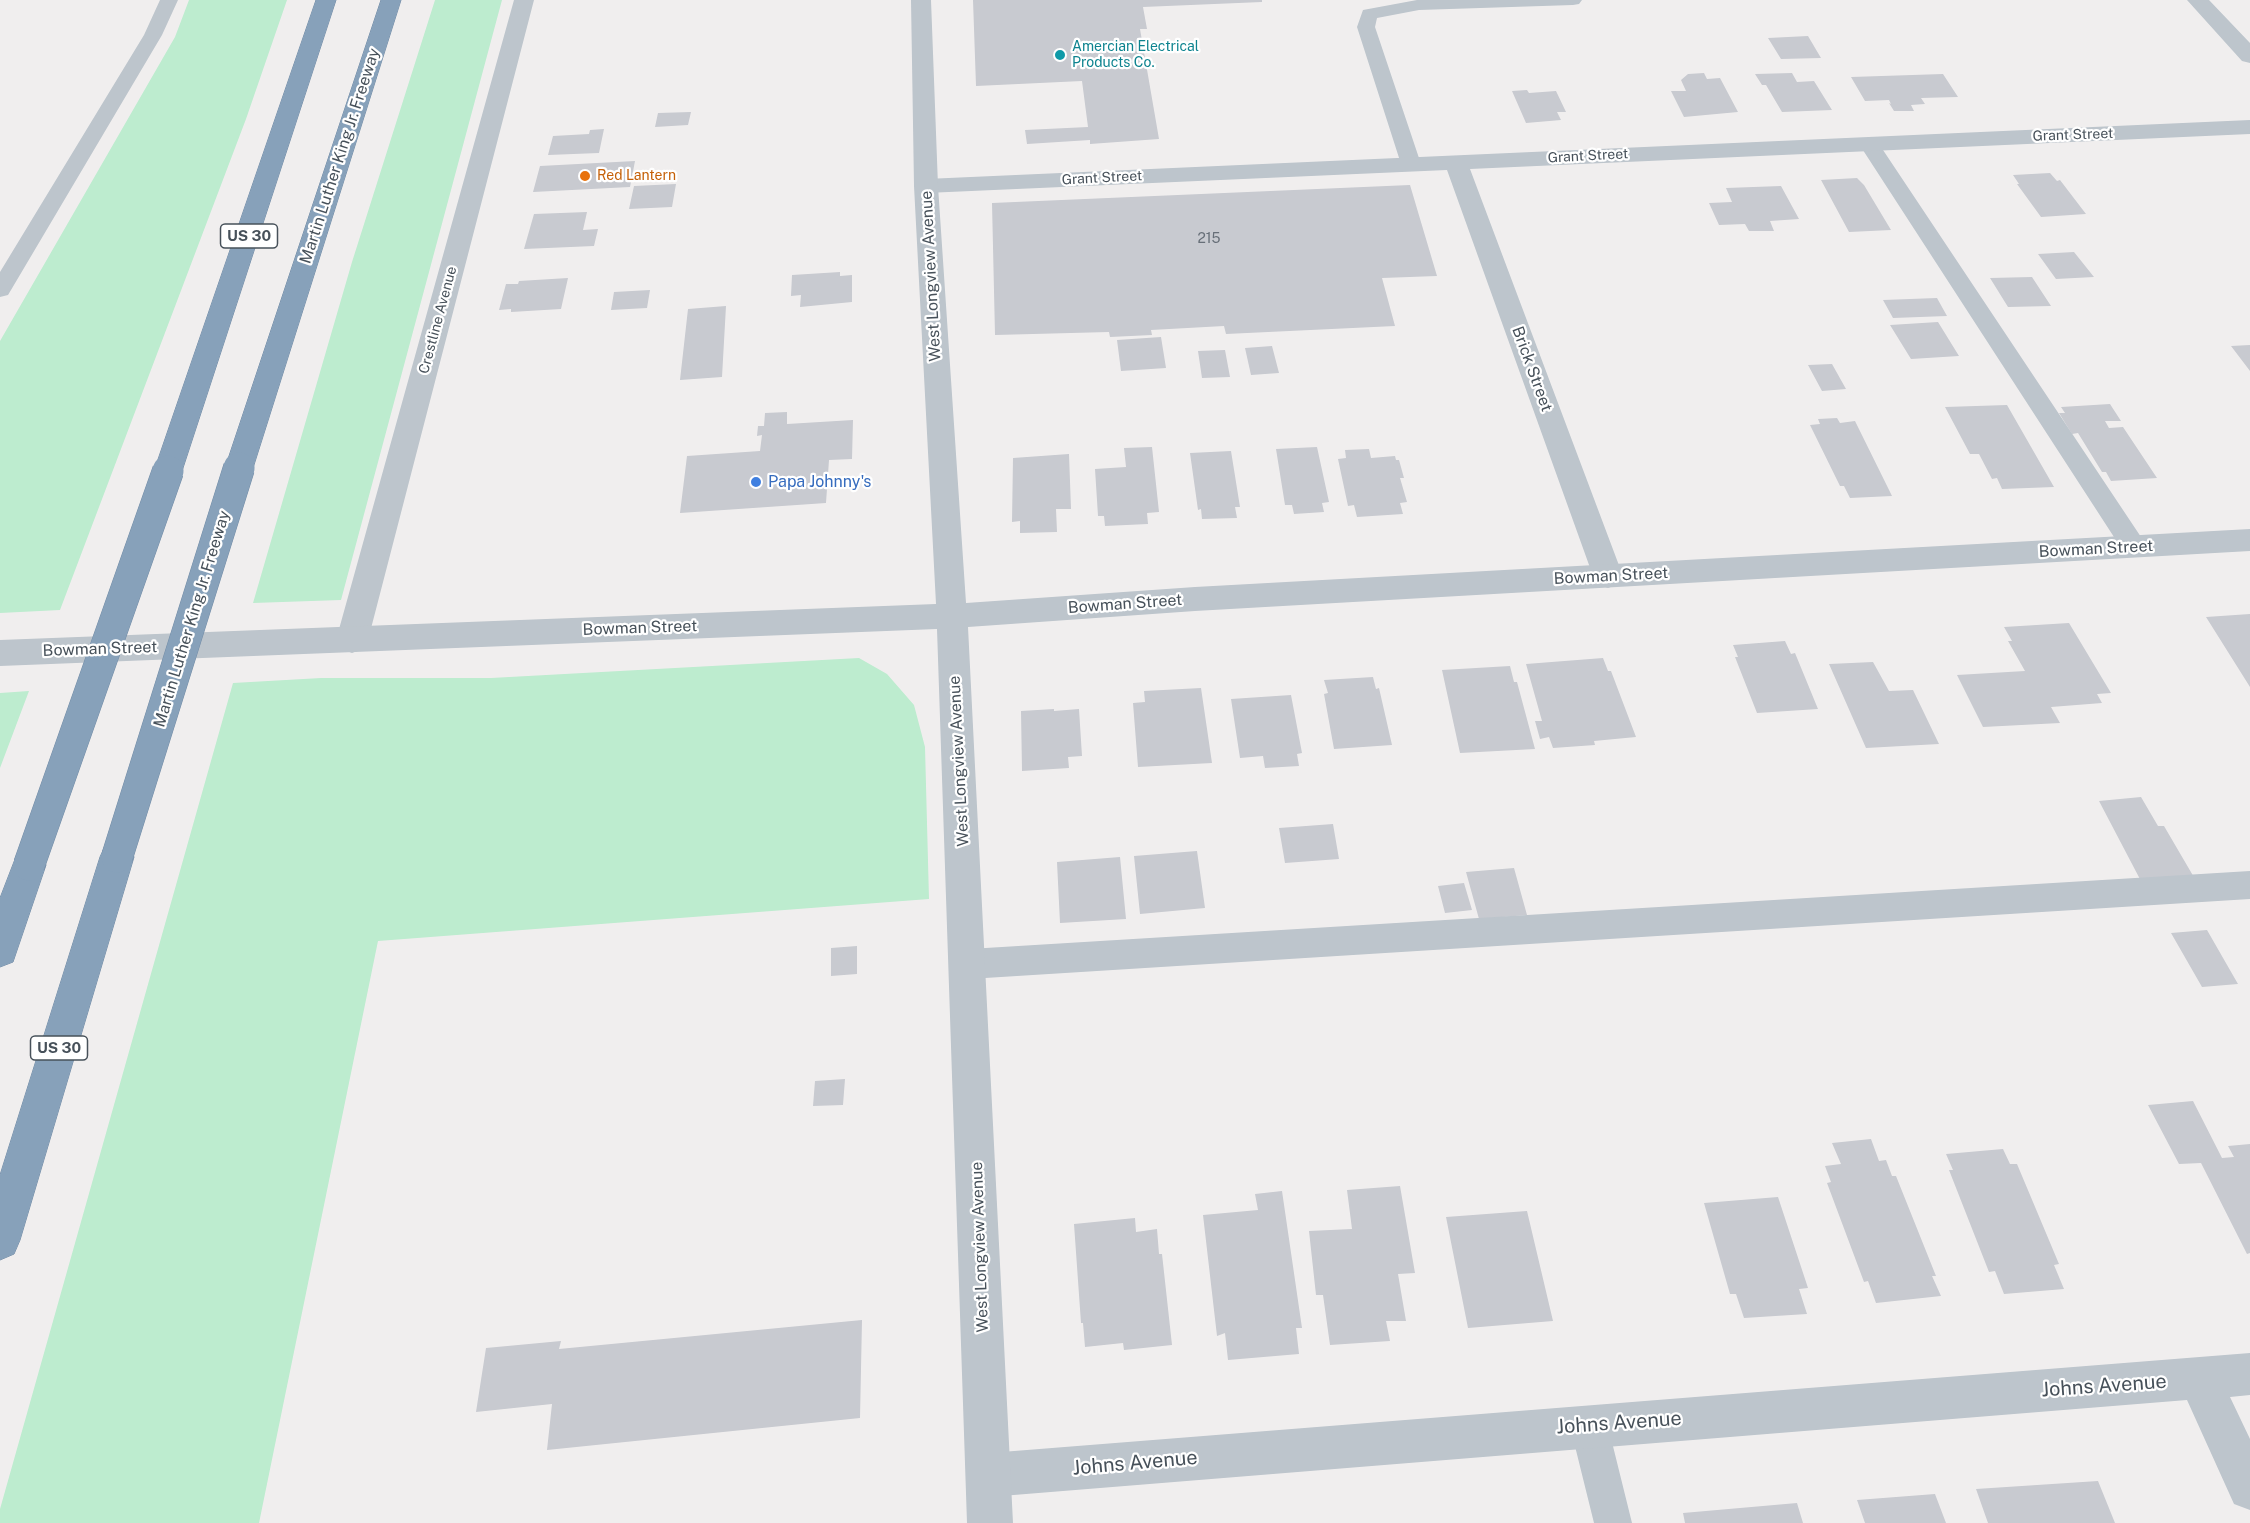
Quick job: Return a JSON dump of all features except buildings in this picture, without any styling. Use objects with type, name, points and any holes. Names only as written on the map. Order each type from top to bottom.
[{"type":"highway","name":"US 30","points":[[0,950],[168,471],[326,0]]},
{"type":"highway","name":"Martin Luther King Jr. Freeway","points":[[0,1240],[239,468],[391,0]]},
{"type":"street","name":"Crestline Avenue","points":[[352,640],[524,0]]},
{"type":"street","name":"West Longview Avenue","points":[[921,0],[926,186],[952,616],[969,964],[990,1523]]},
{"type":"street","points":[[2197,0],[2250,56]]},
{"type":"street","name":"Grant Street","points":[[926,186],[2250,127]]},
{"type":"street","name":"Brick Street","points":[[1456,162],[1608,576]]},
{"type":"street","name":"Bowman Street","points":[[0,653],[952,616],[2250,540]]},
{"type":"street","name":"Johns Avenue","points":[[989,1475],[2250,1374]]},
{"type":"street","points":[[2199,1379],[2250,1488]]},
{"type":"lane","points":[[0,290],[153,34],[169,0]]},
{"type":"lane","points":[[1411,164],[1366,27],[1369,14],[1419,5],[1573,0]]},
{"type":"lane","points":[[1869,144],[2134,547]]},
{"type":"lane","points":[[969,964],[2250,885]]},
{"type":"lane","points":[[1589,1426],[1613,1523]]},
{"type":"green space","points":[[189,0],[287,0],[246,119],[60,610],[0,613],[0,341],[175,37]]},
{"type":"green space","points":[[435,0],[502,0],[341,600],[253,603],[352,262]]},
{"type":"green space","points":[[859,658],[887,674],[914,705],[925,747],[929,899],[378,941],[259,1523],[0,1523],[0,1509],[233,683],[321,678],[491,678]]},
{"type":"green space","points":[[29,691],[0,768],[0,693]]},
{"type":"place","name":"Amercian Electrical Products Co.","points":[[1060,55]]},
{"type":"place","name":"Red Lantern","points":[[585,176]]},
{"type":"place","name":"Papa Johnny's","points":[[756,482]]}]
